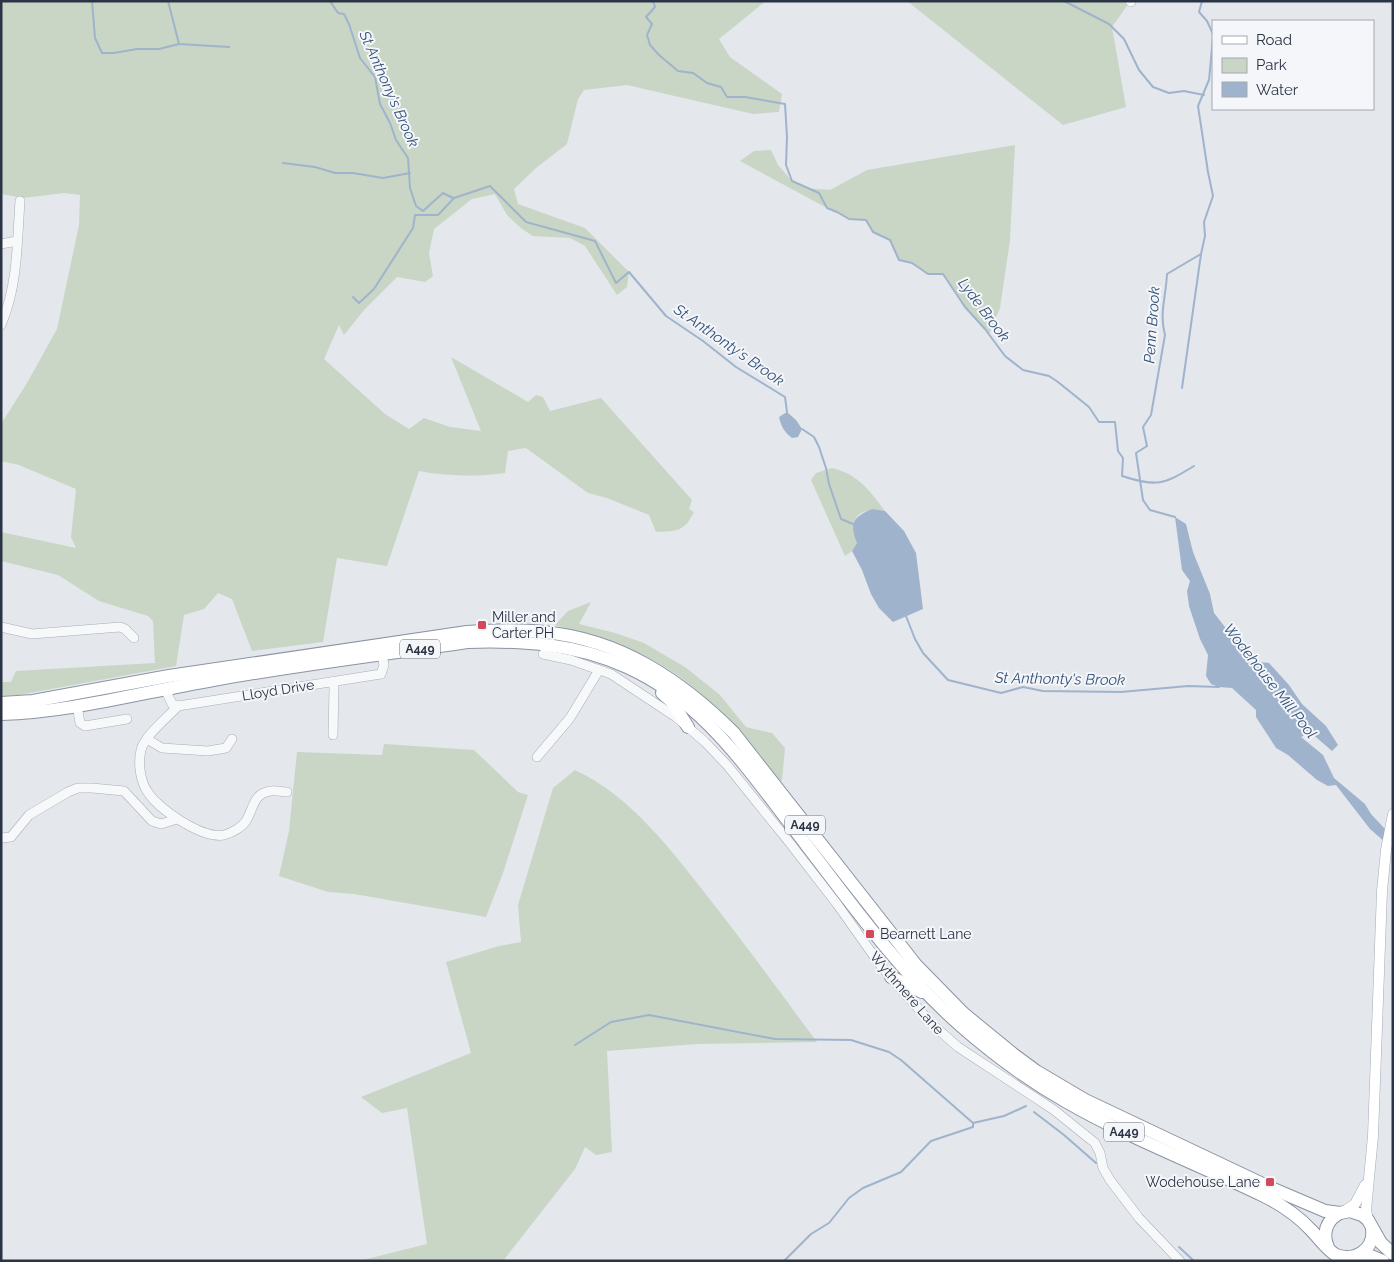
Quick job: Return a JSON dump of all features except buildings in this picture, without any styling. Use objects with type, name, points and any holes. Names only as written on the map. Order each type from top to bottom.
[{"type":"highway","name":"A449","points":[[1,703],[33,701],[169,676],[467,632],[504,630],[545,632],[592,641],[620,651],[658,670],[685,689],[714,713],[734,733],[916,965],[963,1013],[1012,1054],[1064,1088],[1108,1112],[1309,1206],[1341,1213]]},
{"type":"highway","name":"A449","points":[[1,714],[77,706],[228,677],[468,642],[521,641],[541,643],[588,653],[629,668],[670,691],[692,708],[724,740],[893,955],[929,995],[991,1051],[1047,1090],[1086,1113],[1278,1203],[1309,1227],[1333,1254]]},
{"type":"highway","points":[[629,668],[672,702],[688,727]]},
{"type":"highway","points":[[891,977],[929,995]]},
{"type":"highway","points":[[1383,1261],[1372,1256],[1344,1259],[1333,1254],[1325,1238],[1327,1226],[1332,1218],[1341,1213],[1357,1213],[1369,1223],[1381,1243],[1393,1254]]},
{"type":"highway","points":[[1358,1258],[1371,1245],[1372,1238],[1369,1223]]},
{"type":"main road","points":[[1369,1223],[1366,1210],[1373,1136],[1382,891],[1386,850],[1393,814]]},
{"type":"main road","points":[[1341,1213],[1354,1204],[1369,1176]]},
{"type":"street","points":[[1,325],[6,313],[17,265],[20,201]]},
{"type":"street","points":[[1,244],[18,241]]},
{"type":"street","points":[[1,627],[32,634],[120,627],[125,629],[134,638]]},
{"type":"street","name":"Wythmere Lane","points":[[543,654],[571,660],[611,674],[676,717],[706,742],[733,772],[837,904],[891,977],[933,1025],[958,1047],[996,1074],[1038,1099],[1095,1143],[1100,1153],[1103,1168],[1110,1180],[1139,1218],[1180,1261]]},
{"type":"street","name":"Lloyd Drive","points":[[178,706],[381,674],[384,665],[382,655]]},
{"type":"street","points":[[537,757],[570,718],[599,670]]},
{"type":"street","points":[[332,682],[334,687],[333,735]]},
{"type":"street","points":[[165,689],[172,704],[178,706],[147,739],[141,750],[140,774],[147,791],[168,812],[191,826],[222,835],[233,832],[246,822],[255,800],[263,793],[272,790],[287,792]]},
{"type":"street","points":[[77,706],[80,723],[85,726],[127,718]]},
{"type":"street","points":[[147,739],[162,748],[208,751],[226,748],[232,739]]},
{"type":"street","points":[[1,838],[8,839],[29,815],[78,788],[124,791],[152,821],[161,824],[177,819]]},
{"type":"green space","points":[[1,1],[766,1],[719,39],[730,57],[782,94],[779,112],[753,114],[627,85],[584,90],[578,99],[567,144],[536,168],[514,189],[518,204],[585,228],[629,272],[627,287],[617,295],[585,246],[570,238],[533,236],[522,229],[507,215],[495,194],[472,199],[434,229],[429,253],[433,276],[425,282],[397,277],[364,310],[344,335],[339,325],[324,359],[385,414],[409,429],[424,418],[450,427],[481,431],[451,357],[528,402],[536,395],[543,397],[550,411],[601,398],[692,500],[689,509],[694,512],[687,523],[675,531],[656,532],[649,515],[607,498],[588,493],[526,448],[508,451],[505,473],[462,475],[419,471],[387,566],[337,558],[323,642],[252,651],[232,599],[218,593],[204,609],[184,615],[176,666],[19,695],[1,696],[1,682],[11,682],[16,671],[155,663],[153,621],[148,616],[99,601],[58,575],[1,561],[1,532],[76,548],[71,537],[76,489],[19,465],[1,461],[1,424],[27,383],[57,329],[79,225],[80,195],[64,193],[23,198],[1,194]]},
{"type":"green space","points":[[907,1],[1128,1],[1129,3],[1112,27],[1126,107],[1063,125]]},
{"type":"green space","points":[[1015,145],[1010,240],[1000,308],[989,334],[965,307],[943,274],[928,274],[912,263],[899,260],[890,240],[873,232],[866,220],[849,219],[740,161],[754,151],[771,150],[778,165],[792,181],[805,188],[830,190],[867,170]]},
{"type":"green space","points":[[832,468],[849,474],[863,484],[885,511],[868,511],[858,516],[854,526],[857,543],[852,551],[845,556],[811,480],[816,473]]},
{"type":"green space","points":[[591,602],[579,624],[644,643],[685,667],[720,695],[746,727],[772,733],[785,748],[782,781],[774,777],[745,740],[714,706],[679,676],[659,663],[638,653],[555,625],[568,611]]},
{"type":"green space","points":[[384,744],[474,750],[518,792],[528,795],[503,873],[486,917],[354,894],[328,892],[279,876],[289,831],[297,752],[382,755]]},
{"type":"green space","points":[[575,770],[614,794],[649,826],[750,951],[817,1042],[697,1044],[607,1051],[612,1152],[596,1155],[585,1147],[575,1169],[503,1261],[359,1261],[427,1244],[407,1108],[382,1113],[361,1097],[471,1053],[446,962],[499,946],[521,942],[518,905],[553,788]]},
{"type":"water","points":[[787,412],[802,429],[798,437],[792,438],[782,426],[779,417]]},
{"type":"water","points":[[872,509],[885,511],[904,531],[916,553],[923,609],[893,622],[879,608],[852,551],[857,543],[853,530],[854,522],[861,515]]},
{"type":"water","name":"Wodehouse Mill Pool","points":[[1175,517],[1186,524],[1193,552],[1210,594],[1214,613],[1225,627],[1260,662],[1269,663],[1289,685],[1302,704],[1326,726],[1338,745],[1332,751],[1310,732],[1301,737],[1323,755],[1334,778],[1365,804],[1371,814],[1384,828],[1393,833],[1393,849],[1370,829],[1336,785],[1328,786],[1317,780],[1288,755],[1276,748],[1256,717],[1256,710],[1232,688],[1211,684],[1206,676],[1208,655],[1200,639],[1189,606],[1187,591],[1190,581],[1182,570]]},
{"type":"waterway","points":[[92,1],[95,38],[102,53],[137,49],[159,49],[179,44]]},
{"type":"waterway","name":"St Anthony's Brook","points":[[168,1],[179,44],[229,47]]},
{"type":"waterway","name":"St Anthony's Brook","points":[[330,1],[338,13],[344,14],[360,58],[375,77],[380,104],[396,140],[408,158],[410,188],[416,206],[423,211],[443,193],[453,198]]},
{"type":"waterway","name":"Lyde Brook","points":[[653,1],[655,7],[646,17],[652,24],[647,35],[650,45],[659,55],[678,71],[693,73],[707,83],[721,87],[727,97],[745,97],[785,104],[786,165],[792,181],[819,193],[827,208],[849,219],[866,220],[873,232],[890,240],[899,260],[912,263],[928,274],[943,274],[965,307],[985,329],[1005,356],[1023,370],[1049,376],[1058,382],[1089,407],[1099,422],[1115,422],[1118,451],[1123,458],[1122,476],[1144,482],[1160,482],[1175,477],[1194,466]]},
{"type":"waterway","points":[[1064,1],[1109,24],[1124,39],[1139,70],[1153,87],[1169,93],[1184,91],[1204,95]]},
{"type":"waterway","name":"Penn Brook","points":[[1202,1],[1199,12],[1207,21],[1212,32]]},
{"type":"waterway","name":"Penn Brook","points":[[1175,517],[1150,510],[1143,500],[1136,453],[1147,446],[1143,427],[1151,415],[1165,335],[1163,312],[1167,274],[1201,254],[1205,236],[1204,222],[1213,196],[1198,106],[1209,80],[1212,48]]},
{"type":"waterway","points":[[283,163],[315,167],[335,173],[353,173],[383,178],[410,173]]},
{"type":"waterway","name":"St Anthonty's Brook","points":[[353,297],[359,303],[374,289],[413,228],[415,215],[438,215],[454,198],[490,186],[526,222],[595,241],[616,283],[629,272],[666,316],[703,341],[736,367],[785,397],[787,412]]},
{"type":"waterway","points":[[1182,388],[1201,254]]},
{"type":"waterway","name":"St Anthonty's Brook","points":[[802,429],[814,437],[819,447],[841,519],[853,524]]},
{"type":"waterway","name":"St Anthonty's Brook","points":[[906,616],[923,653],[948,680],[1001,693],[1023,687],[1043,691],[1121,692],[1188,686],[1219,687]]},
{"type":"waterway","points":[[575,1045],[611,1022],[649,1015],[775,1039],[851,1040],[889,1052],[901,1060],[973,1123],[1004,1116],[1026,1106]]},
{"type":"waterway","points":[[1034,1112],[1096,1163]]},
{"type":"waterway","points":[[784,1261],[811,1234],[829,1223],[849,1198],[863,1188],[901,1172],[931,1141],[973,1127],[973,1124]]},
{"type":"waterway","points":[[1179,1247],[1194,1261]]},
{"type":"place","name":"Miller and Carter PH","points":[[482,625]]},
{"type":"place","name":"Bearnett Lane","points":[[870,934]]},
{"type":"place","name":"Wodehouse Lane","points":[[1270,1182]]}]
